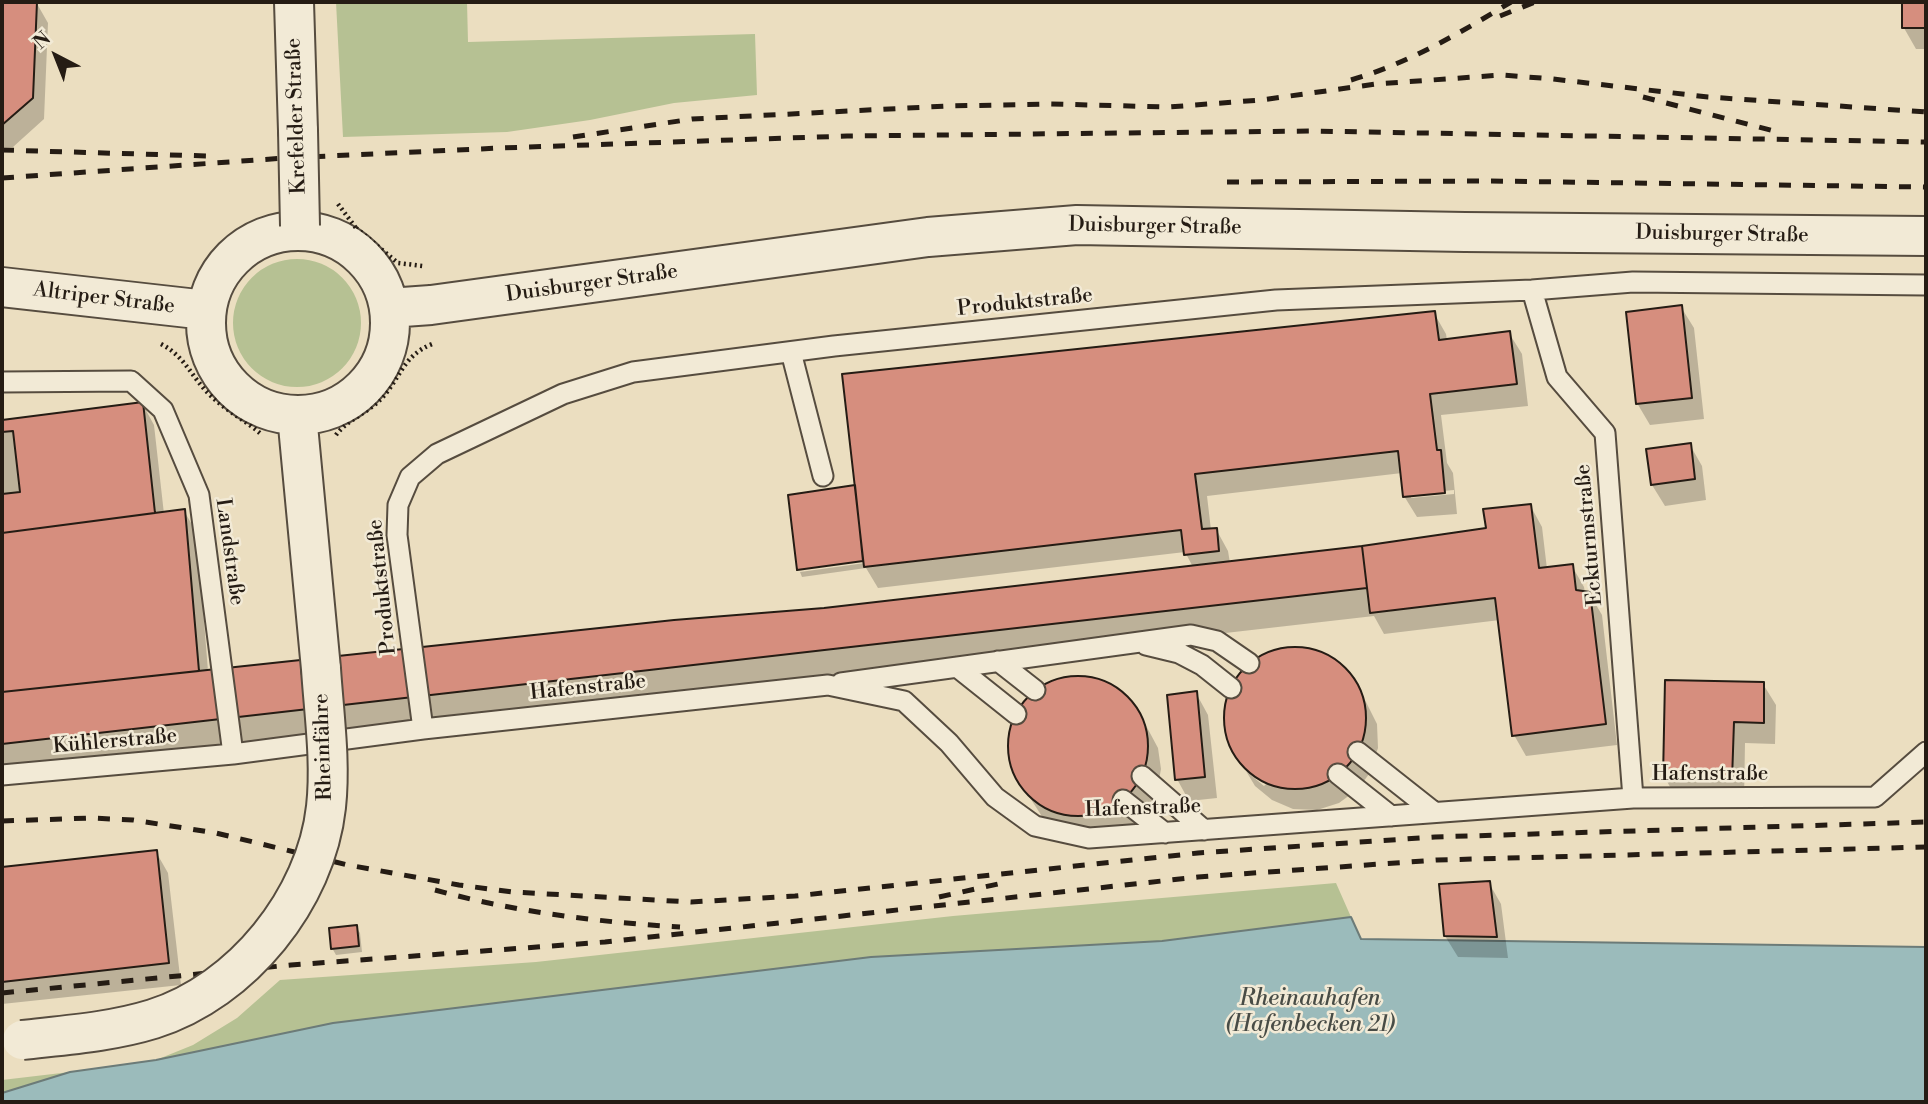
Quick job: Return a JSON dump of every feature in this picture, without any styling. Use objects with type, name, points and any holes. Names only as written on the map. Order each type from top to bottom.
[{"type":"street","name":"Krefelder Straße","points":[[294,2],[300,228]]},
{"type":"street","name":"Duisburger Straße","points":[[389,308],[445,304],[928,237],[1077,225],[1451,232],[1926,236]]},
{"type":"street","points":[[300,228],[324,234],[346,244],[365,259],[380,279],[389,308],[391,329],[384,356],[370,381],[350,400],[325,412],[297,415],[275,413],[238,394],[223,378],[213,360],[207,339],[206,310],[220,273],[235,255],[255,241],[300,228]]},
{"type":"street","name":"Altriper Straße","points":[[2,287],[206,310]]},
{"type":"street","name":"Rheinfähre","points":[[2,1043],[117,1029],[155,1018],[209,993],[244,965],[275,931],[297,896],[314,856],[326,806],[327,756],[297,415]]},
{"type":"lane","name":"Produktstraße","points":[[423,729],[397,535],[398,505],[410,477],[437,454],[563,394],[632,372],[834,346],[1276,300],[1532,290],[1633,282],[1926,285]]},
{"type":"lane","name":"Eckturmstraße","points":[[1532,290],[1557,377],[1605,433],[1633,798]]},
{"type":"lane","points":[[791,352],[823,475]]},
{"type":"lane","name":"Landstraße","points":[[2,382],[131,381],[163,410],[199,495],[233,754]]},
{"type":"lane","points":[[828,685],[1191,635],[1217,641],[1249,663]]},
{"type":"lane","points":[[1135,642],[1179,653],[1202,665],[1231,688]]},
{"type":"lane","points":[[998,661],[1035,690]]},
{"type":"lane","points":[[957,667],[1016,714]]},
{"type":"lane","name":"Hafenstraße","points":[[233,754],[423,729],[828,685],[904,701],[949,743],[995,797],[1035,826],[1089,838],[1633,798],[1875,797],[1926,752]]},
{"type":"lane","points":[[1358,752],[1434,812]]},
{"type":"lane","name":"Kühlerstraße","points":[[2,775],[233,754]]},
{"type":"lane","points":[[1338,775],[1391,816]]},
{"type":"lane","points":[[1142,776],[1204,830]]},
{"type":"lane","points":[[1123,800],[1166,833]]},
{"type":"path","points":[[356,228],[398,262],[430,267]]},
{"type":"path","points":[[333,438],[340,429],[380,400],[418,349],[437,341]]},
{"type":"green space","points":[[336,2],[467,2],[468,42],[755,34],[757,95],[674,103],[590,120],[507,132],[343,137]]},
{"type":"green space","points":[[297,259],[322,263],[343,277],[357,298],[361,323],[357,348],[343,369],[322,383],[297,387],[272,383],[251,369],[237,348],[233,323],[237,298],[251,277],[272,263]]},
{"type":"green space","points":[[1336,883],[1351,917],[1162,941],[871,957],[333,1023],[156,1060],[193,1045],[237,1018],[280,980],[536,962],[953,916]]},
{"type":"green space","points":[[70,1072],[2,1093],[2,1080]]},
{"type":"water","name":"Rheinauhafen (Hafenbecken 21)","points":[[1351,917],[1361,939],[1926,947],[1926,1102],[2,1102],[2,1093],[70,1072],[156,1060],[333,1023],[871,957],[1162,941]]},
{"type":"building","points":[[2,2],[37,2],[33,98],[2,125]]},
{"type":"building","points":[[1902,2],[1926,2],[1926,28],[1902,28]]},
{"type":"building","points":[[1682,305],[1692,398],[1636,404],[1626,312]]},
{"type":"building","points":[[1435,311],[1439,340],[1510,331],[1517,384],[1430,394],[1437,450],[1441,450],[1445,493],[1403,497],[1398,451],[1195,474],[1202,529],[1217,528],[1219,551],[1184,555],[1181,530],[864,567],[842,374]]},
{"type":"building","points":[[143,402],[155,513],[2,533],[2,420]]},
{"type":"building","points":[[13,431],[20,492],[2,494],[2,432]]},
{"type":"building","points":[[1691,443],[1695,479],[1651,485],[1646,449]]},
{"type":"building","points":[[855,485],[863,561],[797,570],[788,495]]},
{"type":"building","points":[[1531,504],[1539,568],[1573,564],[1576,590],[1590,592],[1606,724],[1512,736],[1495,598],[1370,613],[1362,546],[1486,528],[1483,509]]},
{"type":"building","points":[[185,509],[199,671],[2,692],[2,533]]},
{"type":"building","points":[[1362,546],[1367,588],[2,744],[2,692],[674,620],[824,608]]},
{"type":"building","points":[[1295,647],[1322,652],[1345,668],[1361,691],[1366,718],[1361,745],[1345,768],[1322,784],[1295,789],[1268,784],[1245,768],[1229,745],[1224,718],[1229,691],[1245,668],[1268,652]]},
{"type":"building","points":[[1078,676],[1105,681],[1128,696],[1143,719],[1148,746],[1143,773],[1128,796],[1105,811],[1078,816],[1051,811],[1028,796],[1013,773],[1008,746],[1013,719],[1028,696],[1051,681]]},
{"type":"building","points":[[1665,680],[1764,682],[1764,723],[1734,722],[1732,780],[1663,778]]},
{"type":"building","points":[[1197,691],[1205,777],[1175,780],[1167,695]]},
{"type":"building","points":[[157,850],[169,963],[2,982],[2,867]]},
{"type":"building","points":[[1490,881],[1497,937],[1444,936],[1439,884]]},
{"type":"building","points":[[357,925],[359,946],[331,949],[329,928]]},
{"type":"railway","points":[[1351,80],[1414,56],[1511,2]]},
{"type":"railway","points":[[1500,16],[1535,2]]},
{"type":"railway","points":[[573,137],[692,119],[947,106],[1051,104],[1169,107],[1261,100],[1376,84],[1502,75],[1708,97],[1926,112]]},
{"type":"railway","points":[[1643,97],[1778,132]]},
{"type":"railway","points":[[2,178],[285,158],[847,136],[1311,131],[1926,142]]},
{"type":"railway","points":[[2,150],[208,156]]},
{"type":"railway","points":[[1227,182],[1488,181],[1926,187]]},
{"type":"railway","points":[[2,821],[91,818],[133,820],[216,833],[348,865],[459,885],[512,892],[691,902],[795,896],[1198,853],[1435,837],[1926,822]]},
{"type":"railway","points":[[2,993],[291,965],[605,942],[1198,877],[1437,860],[1926,847]]},
{"type":"railway","points":[[939,897],[1007,882]]},
{"type":"railway","points":[[435,890],[556,915],[680,927]]}]
